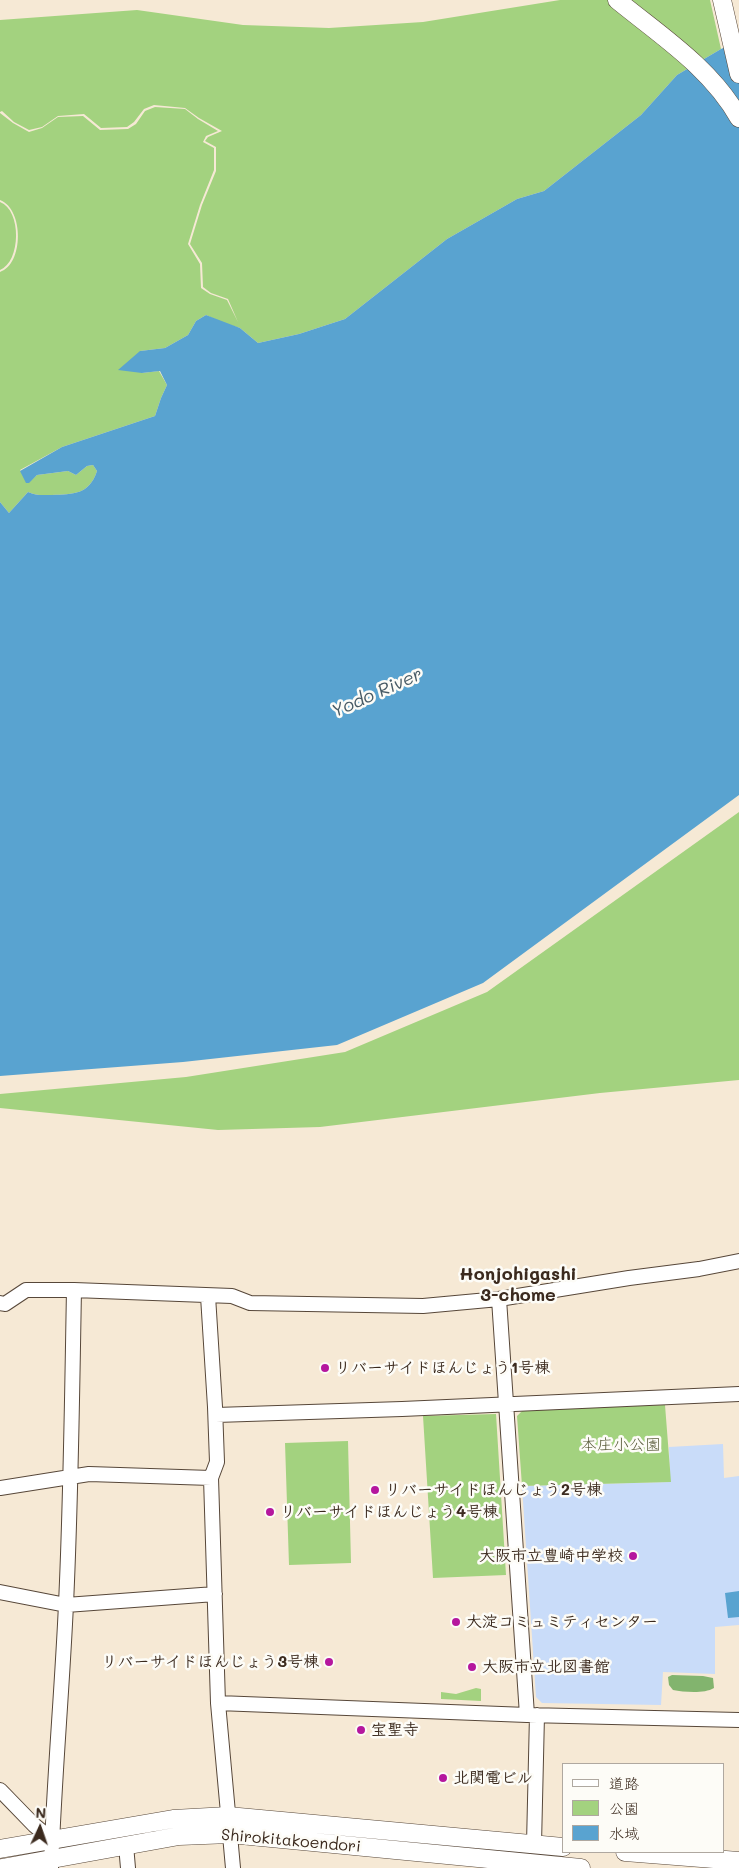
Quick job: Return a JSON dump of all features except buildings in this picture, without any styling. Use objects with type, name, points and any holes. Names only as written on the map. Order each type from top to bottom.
[{"type":"main road","points":[[617,0],[697,65],[716,83],[739,118]]},
{"type":"main road","points":[[722,0],[739,74]]},
{"type":"main road","name":"Shirokitakoendori","points":[[0,1849],[173,1819],[228,1816],[562,1846]]},
{"type":"main road","name":"Shirokitakoendori","points":[[2,1868],[52,1863],[126,1845],[179,1836],[230,1834],[581,1868]]},
{"type":"main road","points":[[637,1853],[739,1861]]},
{"type":"street","points":[[0,1303],[5,1304],[26,1290],[74,1290],[232,1296],[250,1303],[423,1306],[500,1299],[629,1278],[699,1270],[739,1261]]},
{"type":"street","points":[[52,1863],[71,1478],[74,1290]]},
{"type":"street","points":[[208,1296],[216,1415],[217,1462],[211,1478],[218,1703],[233,1868]]},
{"type":"street","points":[[500,1299],[532,1715],[534,1844]]},
{"type":"street","points":[[216,1415],[739,1394]]},
{"type":"street","points":[[0,1488],[89,1474],[211,1478]]},
{"type":"street","points":[[0,1592],[66,1604],[215,1594]]},
{"type":"street","points":[[218,1703],[532,1715],[739,1720]]},
{"type":"street","points":[[0,1790],[34,1825],[52,1840]]},
{"type":"street","points":[[126,1845],[128,1868]]},
{"type":"shaded area","name":"大阪市立豊崎中学校","points":[[723,1444],[724,1478],[739,1476],[739,1625],[715,1627],[715,1674],[663,1672],[661,1705],[542,1703],[536,1697],[522,1486],[670,1482],[669,1447]]},
{"type":"green space","points":[[560,0],[710,0],[721,49],[677,75],[641,115],[544,191],[517,199],[447,239],[345,319],[299,334],[258,343],[240,328],[206,315],[196,321],[188,335],[165,348],[140,351],[142,373],[159,371],[167,385],[155,416],[62,447],[20,470],[28,483],[37,475],[68,471],[76,475],[87,466],[93,465],[97,471],[90,485],[79,492],[37,495],[28,492],[9,513],[0,502],[0,272],[8,267],[13,259],[17,248],[18,236],[13,214],[8,205],[0,200],[0,113],[29,132],[42,128],[58,117],[83,116],[100,130],[128,129],[136,124],[145,111],[155,107],[185,109],[218,131],[206,136],[203,142],[214,148],[214,170],[200,205],[188,244],[200,264],[201,288],[210,294],[227,300],[238,322],[228,299],[211,293],[203,287],[202,263],[190,244],[202,205],[216,171],[216,147],[205,141],[208,137],[222,131],[185,108],[154,105],[144,109],[134,122],[127,127],[101,128],[84,114],[58,116],[42,127],[29,130],[14,122],[2,111],[0,112],[0,20],[137,10],[243,25],[329,28],[423,22]]},
{"type":"green space","points":[[0,202],[7,207],[12,215],[16,236],[12,257],[7,265],[0,270]]},
{"type":"green space","points":[[739,812],[739,1080],[600,1093],[320,1127],[218,1130],[0,1108],[0,1094],[186,1077],[345,1052],[487,992]]},
{"type":"green space","name":"本庄小公園","points":[[665,1405],[671,1482],[522,1486],[517,1416],[523,1410]]},
{"type":"green space","points":[[496,1414],[506,1575],[433,1578],[423,1416]]},
{"type":"green space","points":[[348,1441],[351,1563],[289,1565],[285,1443]]},
{"type":"green space","points":[[672,1675],[713,1678],[714,1688],[700,1692],[673,1690],[669,1685],[668,1677]]},
{"type":"green space","points":[[476,1688],[481,1689],[481,1701],[441,1699],[441,1692],[456,1694]]},
{"type":"water","name":"Yodo River","points":[[739,41],[739,795],[483,983],[337,1045],[183,1062],[0,1076],[0,502],[9,513],[28,492],[46,495],[79,492],[90,485],[97,471],[93,465],[87,466],[76,475],[68,471],[37,475],[29,483],[26,483],[20,471],[62,447],[155,416],[167,385],[160,371],[142,373],[118,370],[140,351],[165,348],[188,335],[196,321],[206,315],[240,328],[258,343],[299,334],[345,319],[447,239],[517,199],[544,191],[641,115],[677,75],[721,49]]},
{"type":"water","points":[[739,1591],[739,1617],[728,1618],[725,1593]]},
{"type":"place","name":"リバーサイドほんじょう1号棟","points":[[325,1368]]},
{"type":"place","name":"リバーサイドほんじょう2号棟","points":[[375,1490]]},
{"type":"place","name":"リバーサイドほんじょう4号棟","points":[[270,1512]]},
{"type":"place","name":"大阪市立豊崎中学校","points":[[633,1556]]},
{"type":"place","name":"大淀コミュミティセンター","points":[[456,1622]]},
{"type":"place","name":"リバーサイドほんじょう3号棟","points":[[329,1662]]},
{"type":"place","name":"大阪市立北図書館","points":[[472,1667]]},
{"type":"place","name":"宝聖寺","points":[[361,1730]]},
{"type":"place","name":"北関電ビル","points":[[443,1778]]},
{"type":"district","name":"Honjohigashi 3-chome","points":[[518,1284]]}]
